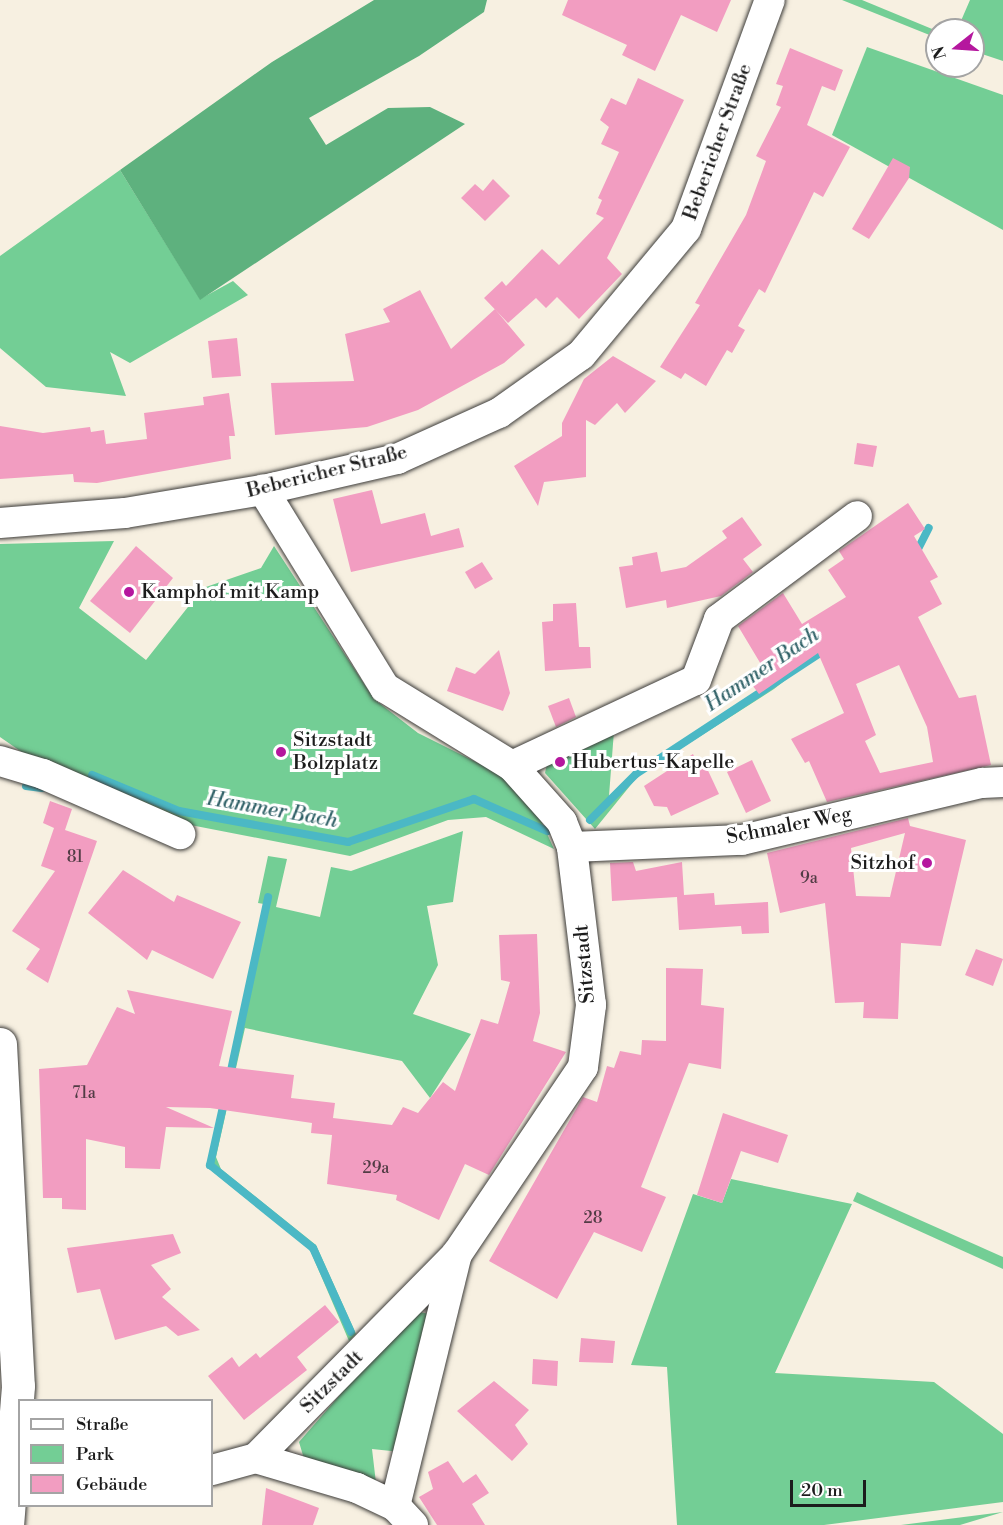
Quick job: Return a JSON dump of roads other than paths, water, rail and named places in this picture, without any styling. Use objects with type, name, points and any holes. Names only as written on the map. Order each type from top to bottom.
[{"type":"street","name":"Bebericher Straße","points":[[0,523],[125,513],[263,490],[397,459],[499,413],[581,356],[686,229],[770,0]]},
{"type":"street","name":"Sitzstadt","points":[[263,490],[385,688],[512,766],[562,822],[572,847],[591,1005],[583,1067],[457,1254],[256,1458],[357,1488],[404,1515],[457,1254]]},
{"type":"street","points":[[512,766],[696,680],[719,619],[857,516]]},
{"type":"street","points":[[0,761],[43,774],[180,834]]},
{"type":"street","name":"Schmaler Weg","points":[[572,847],[742,840],[982,783],[1003,783]]},
{"type":"street","points":[[0,1044],[18,1386],[16,1483],[7,1525]]},
{"type":"street","points":[[213,1470],[256,1458]]},
{"type":"waterway","name":"Hammer Bach","points":[[916,553],[929,528]]},
{"type":"waterway","name":"Hammer Bach","points":[[590,820],[636,774],[825,650]]},
{"type":"waterway","name":"Hammer Bach","points":[[92,775],[179,811],[348,842],[474,799],[547,831]]},
{"type":"waterway","name":"Hammer Bach","points":[[26,786],[42,788]]},
{"type":"waterway","points":[[230,1075],[268,897]]},
{"type":"waterway","points":[[224,1102],[210,1165],[313,1248],[351,1332]]},
{"type":"place","name":"Kamphof mit Kamp","points":[[129,592]]},
{"type":"place","name":"Sitzstadt Bolzplatz","points":[[281,752]]},
{"type":"place","name":"Hubertus-Kapelle","points":[[560,762]]},
{"type":"place","name":"Sitzhof","points":[[927,863]]}]
